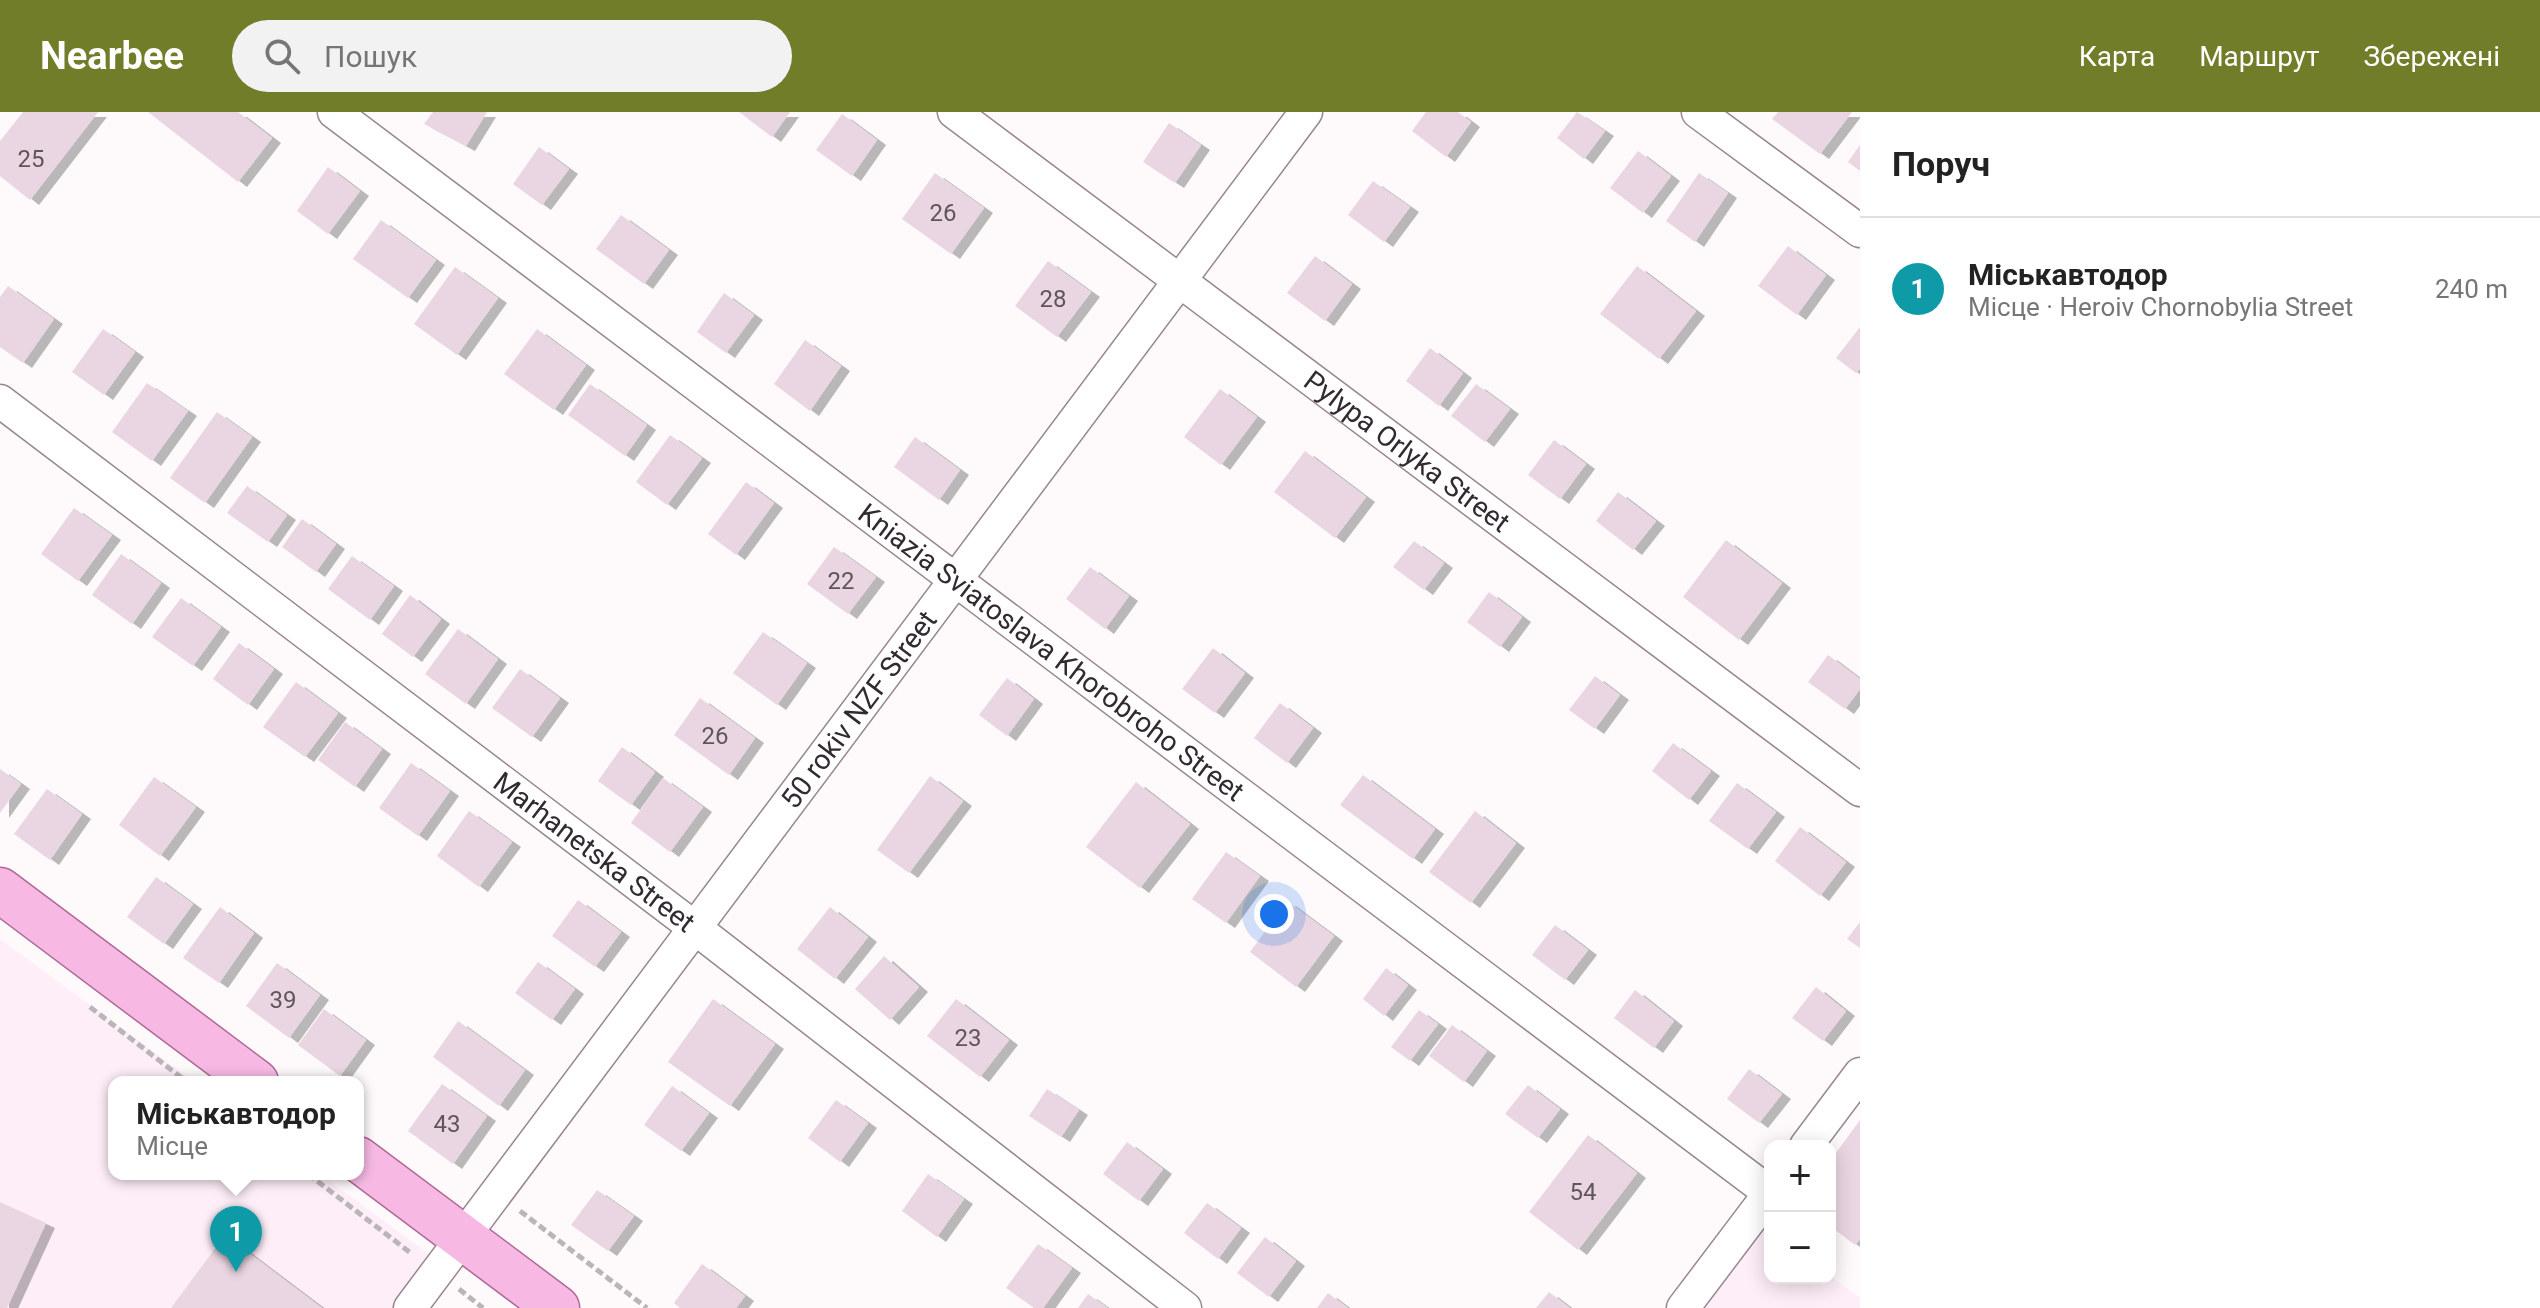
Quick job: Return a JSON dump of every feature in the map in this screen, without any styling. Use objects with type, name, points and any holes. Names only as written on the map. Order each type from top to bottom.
[{"type":"main road","points":[[0,890],[248,1076]]},
{"type":"main road","points":[[364,1163],[557,1308]]},
{"type":"street","name":"Kniazia Sviatoslava Khorobroho Street","points":[[334,112],[1764,1188]]},
{"type":"street","name":"Pylypa Orlyka Street","points":[[954,112],[1860,790]]},
{"type":"street","name":"50 rokiv NZF Street","points":[[410,1308],[1306,112]]},
{"type":"street","points":[[1698,112],[1860,231]]},
{"type":"street","name":"Marhanetska Street","points":[[0,401],[695,928],[1185,1308]]},
{"type":"street","points":[[1810,1140],[1860,1074]]},
{"type":"street","points":[[1683,1308],[1764,1201]]},
{"type":"path","points":[[87,1006],[179,1076]]},
{"type":"path","points":[[316,1180],[483,1308]]},
{"type":"path","points":[[497,1193],[647,1308]]},
{"type":"shaded area","points":[[0,939],[187,1076],[108,1076],[108,1180],[328,1180],[433,1257],[395,1308],[0,1308]]},
{"type":"shaded area","points":[[1763,1225],[1764,1284],[1836,1284],[1836,1280],[1860,1298],[1860,1308],[1701,1308]]},
{"type":"building","points":[[23,112],[98,112],[30,200],[0,176],[0,141]]},
{"type":"building","points":[[148,112],[238,112],[272,138],[238,182]]},
{"type":"building","points":[[433,112],[487,112],[466,146],[424,124]]},
{"type":"building","points":[[739,112],[790,112],[772,137]]},
{"type":"building","points":[[1426,112],[1458,112],[1471,122],[1446,157],[1412,131]]},
{"type":"building","points":[[1577,112],[1605,131],[1584,159],[1557,138]]},
{"type":"building","points":[[1778,112],[1852,112],[1820,154],[1772,119]]},
{"type":"building","points":[[842,114],[877,140],[852,176],[816,150]]},
{"type":"building","points":[[1169,123],[1201,145],[1175,183],[1143,162]]},
{"type":"building","points":[[1860,145],[1860,171],[1848,162]]},
{"type":"building","points":[[539,147],[569,169],[542,205],[513,184]]},
{"type":"building","points":[[1638,151],[1671,176],[1643,213],[1610,188]]},
{"type":"building","points":[[328,167],[360,191],[328,234],[297,211]]},
{"type":"building","points":[[935,173],[984,208],[951,254],[902,219]]},
{"type":"building","points":[[1699,173],[1728,193],[1695,242],[1666,221]]},
{"type":"building","points":[[1373,181],[1410,207],[1384,242],[1348,215]]},
{"type":"building","points":[[621,215],[669,250],[644,284],[596,249]]},
{"type":"building","points":[[381,220],[436,260],[408,298],[353,259]]},
{"type":"building","points":[[1788,246],[1826,275],[1797,315],[1758,286]]},
{"type":"building","points":[[1315,256],[1352,284],[1325,321],[1287,293]]},
{"type":"building","points":[[1048,261],[1091,292],[1057,337],[1015,306]]},
{"type":"building","points":[[1637,266],[1696,311],[1659,359],[1600,314]]},
{"type":"building","points":[[455,267],[498,298],[457,355],[414,324]]},
{"type":"building","points":[[8,286],[54,319],[23,363],[0,347],[0,297]]},
{"type":"building","points":[[724,293],[754,315],[726,353],[697,332]]},
{"type":"building","points":[[1860,327],[1860,369],[1856,373],[1836,358]]},
{"type":"building","points":[[103,329],[135,352],[104,395],[72,372]]},
{"type":"building","points":[[537,329],[586,365],[554,410],[504,374]]},
{"type":"building","points":[[805,340],[841,366],[810,411],[774,384]]},
{"type":"building","points":[[1430,348],[1463,373],[1439,406],[1406,381]]},
{"type":"building","points":[[147,383],[188,411],[152,461],[112,432]]},
{"type":"building","points":[[590,384],[647,425],[625,456],[568,415]]},
{"type":"building","points":[[1476,384],[1510,409],[1485,442],[1451,416]]},
{"type":"building","points":[[1220,389],[1257,417],[1221,465],[1184,437]]},
{"type":"building","points":[[217,412],[252,437],[205,503],[170,478]]},
{"type":"building","points":[[670,435],[702,458],[667,505],[636,482]]},
{"type":"building","points":[[915,437],[960,470],[939,500],[894,467]]},
{"type":"building","points":[[1554,440],[1586,464],[1560,499],[1528,475]]},
{"type":"building","points":[[1305,451],[1366,497],[1335,538],[1274,492]]},
{"type":"building","points":[[746,482],[774,503],[736,555],[708,534]]},
{"type":"building","points":[[247,486],[287,515],[268,542],[227,513]]},
{"type":"building","points":[[1618,492],[1656,521],[1633,550],[1596,521]]},
{"type":"building","points":[[74,508],[112,535],[78,581],[41,554]]},
{"type":"building","points":[[302,519],[336,544],[316,572],[282,547]]},
{"type":"building","points":[[1726,540],[1782,583],[1739,640],[1683,597]]},
{"type":"building","points":[[1414,541],[1444,563],[1424,590],[1393,567]]},
{"type":"building","points":[[834,547],[876,577],[848,614],[807,584]]},
{"type":"building","points":[[121,554],[161,583],[132,624],[92,595]]},
{"type":"building","points":[[352,556],[394,586],[370,620],[328,589]]},
{"type":"building","points":[[1090,567],[1129,596],[1105,629],[1066,599]]},
{"type":"building","points":[[1489,592],[1522,617],[1500,647],[1467,622]]},
{"type":"building","points":[[410,595],[441,619],[413,657],[382,634]]},
{"type":"building","points":[[181,598],[221,627],[193,666],[152,637]]},
{"type":"building","points":[[458,629],[498,659],[466,704],[425,674]]},
{"type":"building","points":[[763,632],[807,663],[777,705],[733,673]]},
{"type":"building","points":[[239,643],[274,669],[248,705],[213,679]]},
{"type":"building","points":[[1213,648],[1245,673],[1215,713],[1182,689]]},
{"type":"building","points":[[1828,655],[1860,679],[1860,689],[1845,709],[1808,682]]},
{"type":"building","points":[[520,669],[560,698],[532,737],[492,708]]},
{"type":"building","points":[[1595,676],[1620,695],[1595,729],[1569,710]]},
{"type":"building","points":[[1007,678],[1034,699],[1007,736],[979,715]]},
{"type":"building","points":[[296,682],[338,713],[305,757],[263,727]]},
{"type":"building","points":[[700,698],[755,738],[729,775],[674,735]]},
{"type":"building","points":[[1280,703],[1313,728],[1287,763],[1254,738]]},
{"type":"building","points":[[345,722],[382,749],[355,787],[318,760]]},
{"type":"building","points":[[1673,743],[1711,771],[1689,800],[1652,771]]},
{"type":"building","points":[[622,747],[655,772],[631,805],[598,781]]},
{"type":"building","points":[[411,763],[450,791],[418,836],[379,808]]},
{"type":"building","points":[[0,769],[21,784],[0,813]]},
{"type":"building","points":[[1363,775],[1435,829],[1413,859],[1340,805]]},
{"type":"building","points":[[930,776],[963,801],[909,873],[877,850]]},
{"type":"building","points":[[154,777],[196,807],[160,856],[119,825]]},
{"type":"building","points":[[663,778],[703,807],[670,852],[631,823]]},
{"type":"building","points":[[1136,782],[1190,824],[1140,888],[1086,847]]},
{"type":"building","points":[[1737,783],[1776,812],[1748,849],[1709,821]]},
{"type":"building","points":[[47,789],[82,814],[50,860],[14,834]]},
{"type":"building","points":[[469,811],[512,842],[479,887],[437,856]]},
{"type":"building","points":[[1475,811],[1516,843],[1471,903],[1429,872]]},
{"type":"building","points":[[1800,827],[1846,862],[1820,896],[1775,861]]},
{"type":"building","points":[[1226,852],[1260,876],[1226,923],[1192,899]]},
{"type":"building","points":[[156,877],[193,904],[164,944],[127,917]]},
{"type":"building","points":[[578,900],[621,932],[595,967],[552,936]]},
{"type":"building","points":[[1287,901],[1334,936],[1296,987],[1250,952]]},
{"type":"building","points":[[220,907],[254,933],[219,983],[183,958]]},
{"type":"building","points":[[830,907],[868,937],[835,979],[797,949]]},
{"type":"building","points":[[1860,922],[1860,948],[1847,939]]},
{"type":"building","points":[[1555,925],[1588,950],[1565,980],[1532,955]]},
{"type":"building","points":[[884,956],[919,987],[890,1020],[855,989]]},
{"type":"building","points":[[538,962],[575,989],[552,1020],[515,993]]},
{"type":"building","points":[[277,963],[320,995],[289,1038],[246,1006]]},
{"type":"building","points":[[1386,968],[1408,985],[1384,1016],[1363,999]]},
{"type":"building","points":[[1816,987],[1846,1011],[1823,1041],[1792,1018]]},
{"type":"building","points":[[1635,990],[1674,1021],[1654,1048],[1614,1018]]},
{"type":"building","points":[[713,999],[775,1044],[730,1106],[668,1062]]},
{"type":"building","points":[[956,999],[1009,1040],[980,1077],[927,1036]]},
{"type":"building","points":[[324,1009],[366,1040],[340,1076],[298,1045]]},
{"type":"building","points":[[1419,1010],[1438,1024],[1410,1061],[1391,1047]]},
{"type":"building","points":[[458,1021],[525,1070],[499,1106],[433,1057]]},
{"type":"building","points":[[1452,1025],[1487,1051],[1464,1082],[1429,1056]]},
{"type":"building","points":[[1749,1069],[1782,1094],[1759,1123],[1727,1099]]},
{"type":"building","points":[[442,1084],[487,1116],[453,1164],[408,1131]]},
{"type":"building","points":[[1528,1085],[1560,1109],[1538,1138],[1505,1114]]},
{"type":"building","points":[[672,1086],[709,1113],[681,1151],[644,1125]]},
{"type":"building","points":[[1047,1089],[1079,1110],[1061,1137],[1029,1116]]},
{"type":"building","points":[[836,1100],[868,1123],[840,1162],[808,1138]]},
{"type":"building","points":[[1860,1120],[1860,1239],[1855,1245],[1836,1231],[1836,1153]]},
{"type":"building","points":[[1588,1135],[1637,1173],[1578,1250],[1529,1212]]},
{"type":"building","points":[[1127,1142],[1163,1169],[1139,1201],[1103,1174]]},
{"type":"building","points":[[928,1174],[964,1199],[937,1237],[902,1211]]},
{"type":"building","points":[[597,1190],[634,1216],[608,1251],[571,1225]]},
{"type":"building","points":[[0,1202],[46,1223],[7,1308],[0,1308]]},
{"type":"building","points":[[1207,1203],[1241,1228],[1218,1259],[1184,1233]]},
{"type":"building","points":[[225,1235],[322,1308],[171,1308]]},
{"type":"building","points":[[1265,1237],[1296,1261],[1269,1297],[1237,1273]]},
{"type":"building","points":[[1038,1244],[1072,1268],[1043,1308],[1034,1308],[1006,1288]]},
{"type":"building","points":[[702,1264],[745,1296],[736,1308],[680,1308],[674,1303]]},
{"type":"building","points":[[1549,1292],[1570,1308],[1536,1308]]},
{"type":"building","points":[[1328,1293],[1348,1308],[1317,1308]]},
{"type":"building","points":[[1088,1294],[1108,1308],[1078,1308]]},
{"type":"place","name":"Міськавтодор","points":[[236,1272]]}]
